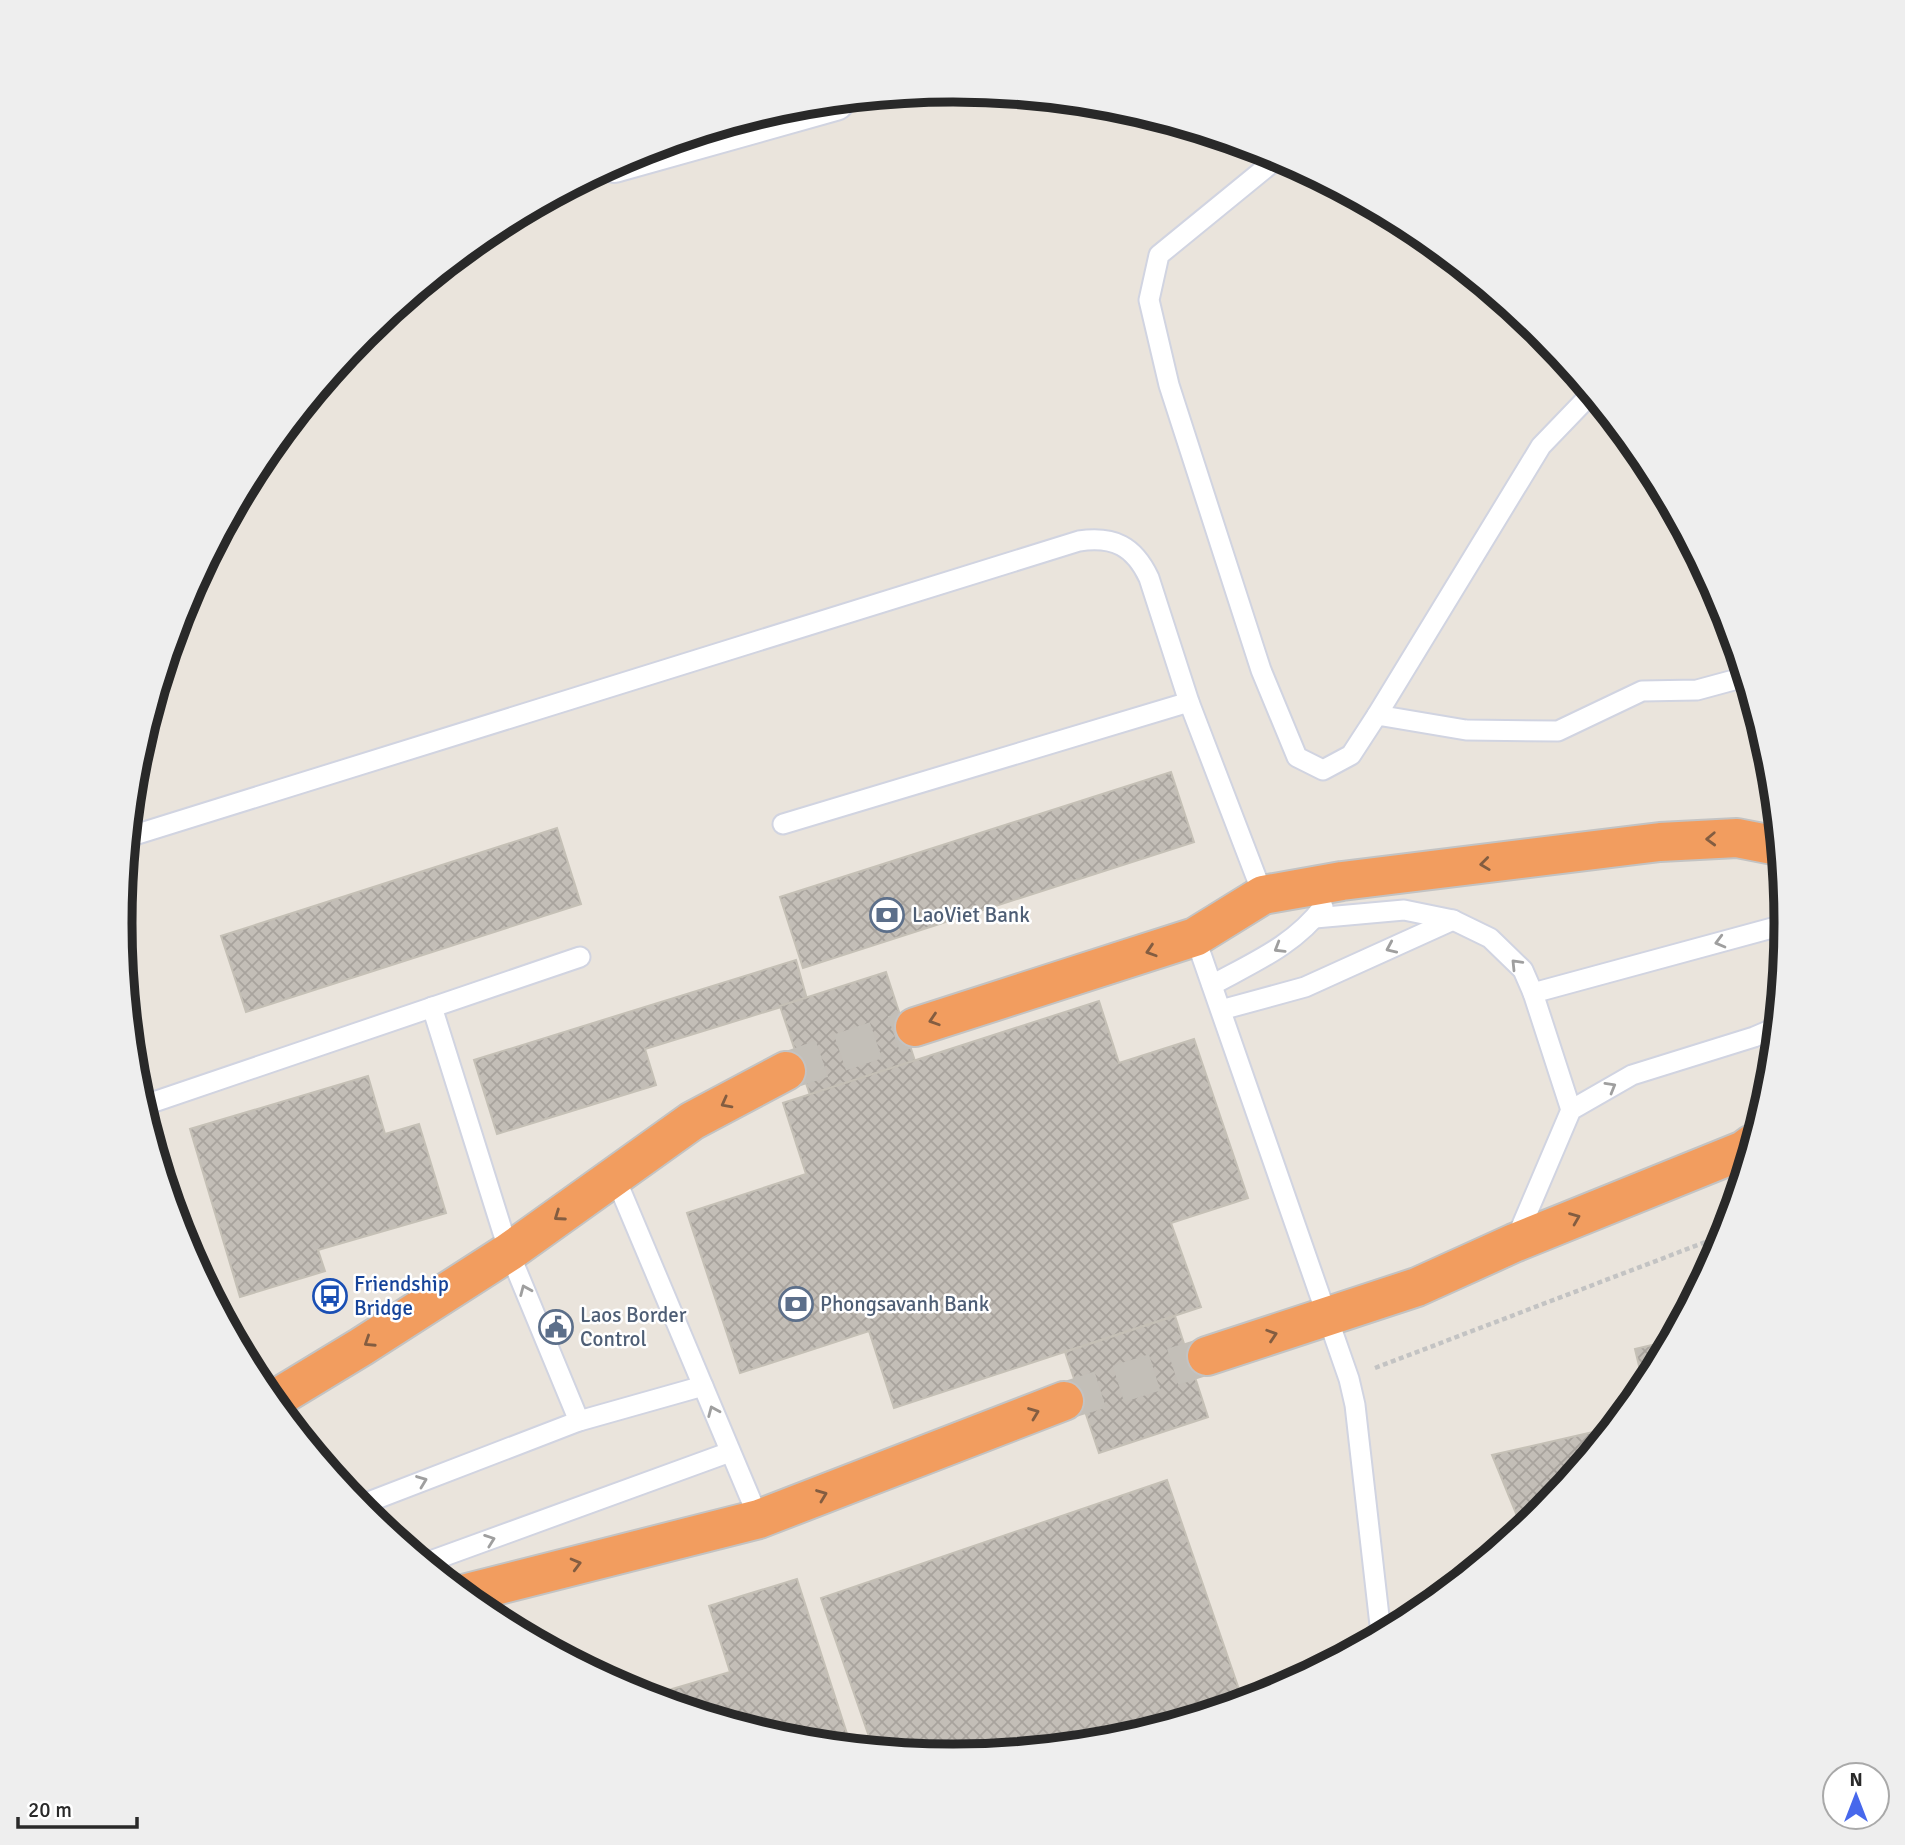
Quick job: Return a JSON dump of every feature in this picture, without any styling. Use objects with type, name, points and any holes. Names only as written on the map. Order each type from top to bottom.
[{"type":"highway","points":[[915,1027],[1195,937],[1263,895],[1342,881],[1660,842],[1737,838],[1769,844]]},
{"type":"highway","points":[[282,1395],[509,1252],[692,1121],[786,1071]]},
{"type":"highway","points":[[1207,1356],[1417,1287],[1514,1243],[1741,1151]]},
{"type":"highway","points":[[476,1591],[759,1519],[1063,1401]]},
{"type":"lane","points":[[1269,165],[1159,255],[1149,300],[1169,385],[1257,657],[1297,757],[1323,770],[1351,755],[1541,446],[1585,400]]},
{"type":"lane","points":[[137,834],[1079,541],[1096,539],[1114,542],[1129,550],[1142,562],[1189,702],[1263,895]]},
{"type":"lane","points":[[1377,715],[1466,730],[1558,731],[1642,691],[1697,690],[1736,679]]},
{"type":"lane","points":[[783,824],[1189,702]]},
{"type":"lane","points":[[1212,985],[1286,944],[1315,918],[1342,881]]},
{"type":"lane","points":[[1315,918],[1404,910],[1453,920],[1490,938],[1523,970],[1571,1110]]},
{"type":"lane","points":[[1221,1010],[1305,987],[1453,920]]},
{"type":"lane","points":[[1533,993],[1774,927]]},
{"type":"lane","points":[[1195,937],[1349,1378],[1355,1405],[1380,1623]]},
{"type":"lane","points":[[152,1103],[580,957]]},
{"type":"lane","points":[[432,1007],[509,1252],[579,1421]]},
{"type":"lane","points":[[1514,1243],[1571,1110],[1632,1075],[1766,1032]]},
{"type":"lane","points":[[615,1177],[759,1519]]},
{"type":"lane","points":[[370,1501],[579,1421],[703,1386]]},
{"type":"lane","points":[[435,1559],[730,1452]]},
{"type":"path","points":[[1349,1378],[1709,1241]]},
{"type":"building","points":[[1171,772],[1194,842],[803,968],[780,897]]},
{"type":"building","points":[[557,828],[581,904],[246,1012],[221,936]]},
{"type":"building","points":[[796,960],[807,999],[645,1049],[656,1085],[497,1134],[474,1060]]},
{"type":"building","points":[[886,972],[915,1061],[810,1095],[780,1006]]},
{"type":"building","points":[[1099,1001],[1119,1063],[1194,1039],[1248,1198],[1171,1223],[1201,1307],[894,1408],[869,1331],[740,1373],[687,1213],[806,1174],[783,1103]]},
{"type":"building","points":[[368,1076],[385,1134],[419,1124],[446,1213],[318,1250],[325,1271],[240,1297],[190,1129]]},
{"type":"building","points":[[1175,1316],[1208,1417],[1099,1453],[1065,1352]]},
{"type":"building","points":[[1657,1344],[1640,1371],[1635,1349]]},
{"type":"building","points":[[1596,1431],[1570,1464],[1518,1518],[1492,1455]]},
{"type":"building","points":[[1167,1480],[1240,1691],[1165,1716],[1060,1736],[953,1744],[870,1739],[821,1598]]},
{"type":"building","points":[[797,1579],[848,1736],[792,1728],[740,1716],[665,1691],[730,1672],[709,1606]]},
{"type":"tunnel","points":[[786,1071],[915,1027]]},
{"type":"tunnel","points":[[1064,1401],[1207,1356]]},
{"type":"place","name":"LaoViet Bank","points":[[887,915]]},
{"type":"place","name":"Friendship Bridge","points":[[330,1296]]},
{"type":"place","name":"Phongsavanh Bank","points":[[796,1304]]},
{"type":"place","name":"Laos Border Control","points":[[556,1327]]}]
